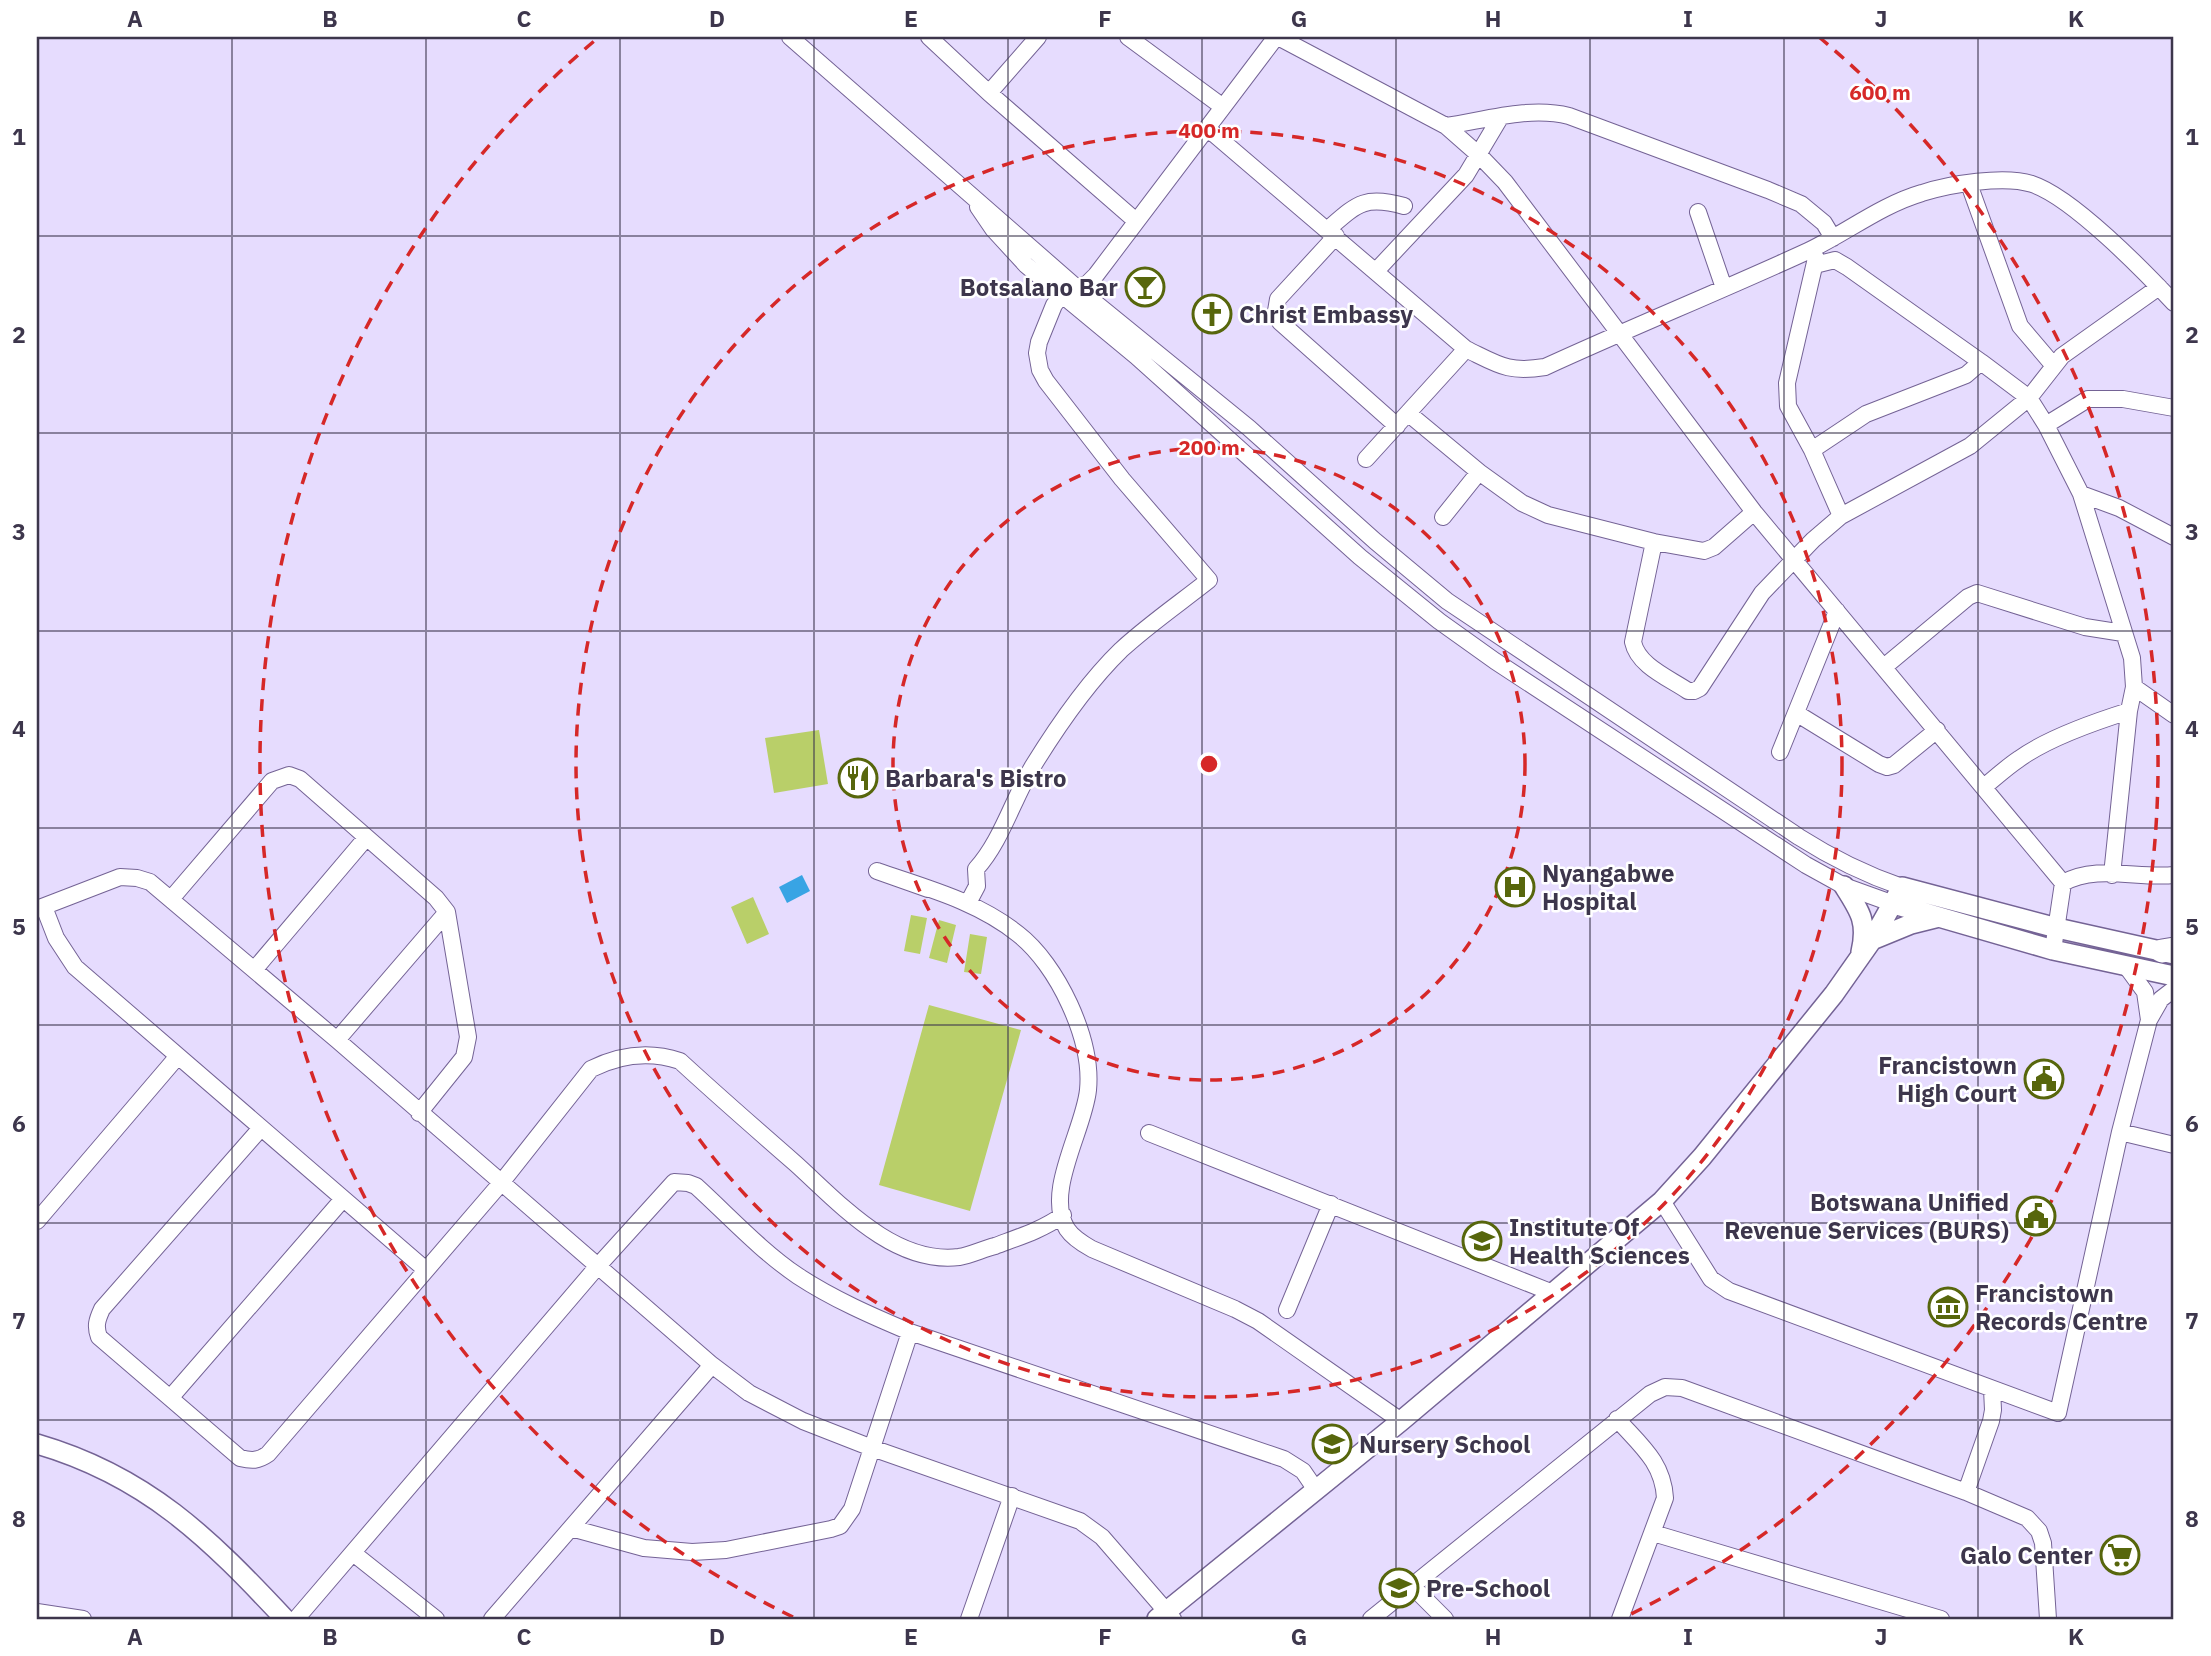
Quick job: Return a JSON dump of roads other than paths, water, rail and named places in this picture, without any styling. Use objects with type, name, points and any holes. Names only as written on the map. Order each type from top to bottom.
[{"type":"main road","points":[[1844,886],[1864,922],[1865,935],[1860,957]]},
{"type":"main road","points":[[1898,895],[1943,916],[2053,950],[2174,976]]},
{"type":"main road","points":[[1898,895],[2170,952]]},
{"type":"main road","points":[[1170,1617],[1189,1593],[1401,1421],[1662,1200],[1718,1137],[1834,994],[1872,940],[1898,895]]},
{"type":"main road","points":[[1872,940],[1911,924],[1943,916]]},
{"type":"main road","points":[[37,1444],[93,1464],[142,1491],[180,1517],[218,1549],[285,1619]]},
{"type":"street","points":[[790,37],[1077,288],[1239,420],[1447,601],[1799,837],[1898,895]]},
{"type":"street","points":[[929,37],[1136,221]]},
{"type":"street","points":[[989,93],[1038,37]]},
{"type":"street","points":[[1128,37],[1223,107]]},
{"type":"street","points":[[968,903],[978,886],[976,869],[987,859],[1014,799],[1079,699],[1119,652],[1209,580],[1122,479],[1046,381],[1040,370],[1037,353],[1039,342],[1054,305],[1062,295],[1088,283],[1096,275],[1277,37],[1446,126],[1505,182],[1754,512],[1985,786],[2063,883],[2053,950]]},
{"type":"street","points":[[1446,126],[1535,112],[1554,112],[1569,116],[1801,204],[1824,223],[1833,238]]},
{"type":"street","points":[[1376,271],[1466,175],[1500,117]]},
{"type":"street","points":[[1208,128],[1466,349],[1507,369],[1523,371],[1545,367],[1818,246],[1901,200],[1930,190],[1969,184],[2005,181],[2031,183],[2049,191],[2093,225],[2174,303]]},
{"type":"street","points":[[1969,184],[2020,326],[2054,366]]},
{"type":"street","points":[[968,193],[993,229],[1018,256],[1175,390],[1360,557],[1439,621],[1807,865],[1844,886],[1898,895]]},
{"type":"street","points":[[1404,206],[1375,200],[1364,202],[1332,233],[1279,299],[1276,311],[1280,322],[1403,420],[1534,510],[1654,542],[1704,551],[1714,547],[1754,512]]},
{"type":"street","points":[[1698,212],[1724,288]]},
{"type":"street","points":[[1818,246],[1786,397],[1841,516]]},
{"type":"street","points":[[1815,265],[1835,260],[1847,267],[2029,398],[2081,494],[2132,658],[2134,687],[2129,711],[2112,874]]},
{"type":"street","points":[[1654,542],[1633,642],[1642,660],[1688,691],[1694,691],[1700,688],[1762,593],[1813,540],[1841,516],[1970,446],[2029,398],[2062,356],[2159,287]]},
{"type":"street","points":[[1366,459],[1466,349]]},
{"type":"street","points":[[1812,450],[1866,414],[1950,382],[1981,362]]},
{"type":"street","points":[[2046,425],[2088,399],[2123,399],[2174,408]]},
{"type":"street","points":[[1443,517],[1479,472]]},
{"type":"street","points":[[2081,494],[2119,508],[2174,537]]},
{"type":"street","points":[[1884,667],[1968,597],[1977,593],[2085,627],[2123,633]]},
{"type":"street","points":[[1780,752],[1837,611]]},
{"type":"street","points":[[2134,687],[2174,715]]},
{"type":"street","points":[[1985,786],[2035,748],[2108,717],[2129,711]]},
{"type":"street","points":[[1796,713],[1887,767],[1894,765],[1937,730]]},
{"type":"street","points":[[171,899],[272,781],[289,775],[300,779],[436,898],[447,912],[468,1047],[464,1057],[419,1113]]},
{"type":"street","points":[[254,970],[366,838]]},
{"type":"street","points":[[928,889],[877,871],[968,903],[1003,923],[1035,949],[1071,1008],[1088,1072],[1084,1108],[1061,1185],[1063,1215],[1067,1228],[1077,1240],[1258,1321],[1401,1421]]},
{"type":"street","points":[[2063,883],[2075,876],[2174,874]]},
{"type":"street","points":[[426,1270],[75,967],[40,908],[120,877],[150,882],[337,1040],[597,1267],[749,1393],[776,1408],[872,1448],[1012,1496],[1091,1528],[1170,1617]]},
{"type":"street","points":[[337,1040],[447,912]]},
{"type":"street","points":[[2126,966],[2145,992],[2149,1020]]},
{"type":"street","points":[[1662,1200],[1712,1279],[1729,1291],[2058,1413],[2120,1132],[2149,1020],[2161,999],[2174,989]]},
{"type":"street","points":[[261,1128],[102,1310],[96,1328],[99,1336],[240,1458],[251,1461],[260,1460],[268,1454],[501,1183],[591,1069],[617,1059],[653,1055],[680,1061],[838,1205],[862,1223],[912,1251],[932,1256],[962,1256],[1036,1231],[1063,1215]]},
{"type":"street","points":[[37,1221],[178,1056]]},
{"type":"street","points":[[2120,1132],[2174,1145]]},
{"type":"street","points":[[1149,1133],[1553,1293]]},
{"type":"street","points":[[296,1619],[597,1267],[674,1182],[688,1182],[696,1186],[764,1249],[798,1276],[869,1315],[910,1332],[1284,1459],[1303,1471],[1316,1490]]},
{"type":"street","points":[[171,1397],[343,1199]]},
{"type":"street","points":[[1287,1310],[1331,1204]]},
{"type":"street","points":[[571,1528],[644,1548],[692,1552],[754,1546],[839,1526],[852,1509],[910,1332]]},
{"type":"street","points":[[492,1619],[712,1365]]},
{"type":"street","points":[[1371,1619],[1617,1419],[1650,1394],[1665,1387],[1682,1388],[1966,1492],[2027,1518],[2039,1531],[2043,1543],[2048,1619]]},
{"type":"street","points":[[1966,1492],[1991,1421],[1992,1389]]},
{"type":"street","points":[[1617,1419],[1659,1468],[1665,1499],[1620,1619]]},
{"type":"street","points":[[970,1619],[1012,1496]]},
{"type":"street","points":[[1653,1533],[1941,1619]]},
{"type":"street","points":[[353,1553],[436,1619]]},
{"type":"street","points":[[1412,1586],[1445,1619]]},
{"type":"street","points":[[37,1612],[83,1619]]},
{"type":"water","points":[[802,875],[810,891],[787,903],[779,887]]},
{"type":"place","name":"Botsalano Bar","points":[[1145,287]]},
{"type":"place","name":"Christ Embassy","points":[[1212,314]]},
{"type":"place","name":"Barbara's Bistro","points":[[858,778]]},
{"type":"place","name":"Nyangabwe Hospital","points":[[1515,887]]},
{"type":"place","name":"Francistown High Court","points":[[2044,1079]]},
{"type":"place","name":"Botswana Unified Revenue Services (BURS)","points":[[2036,1216]]},
{"type":"place","name":"Institute Of Health Sciences","points":[[1482,1241]]},
{"type":"place","name":"Francistown Records Centre","points":[[1948,1307]]},
{"type":"place","name":"Nursery School","points":[[1332,1444]]},
{"type":"place","name":"Galo Center","points":[[2120,1555]]},
{"type":"place","name":"Pre-School","points":[[1399,1588]]}]
